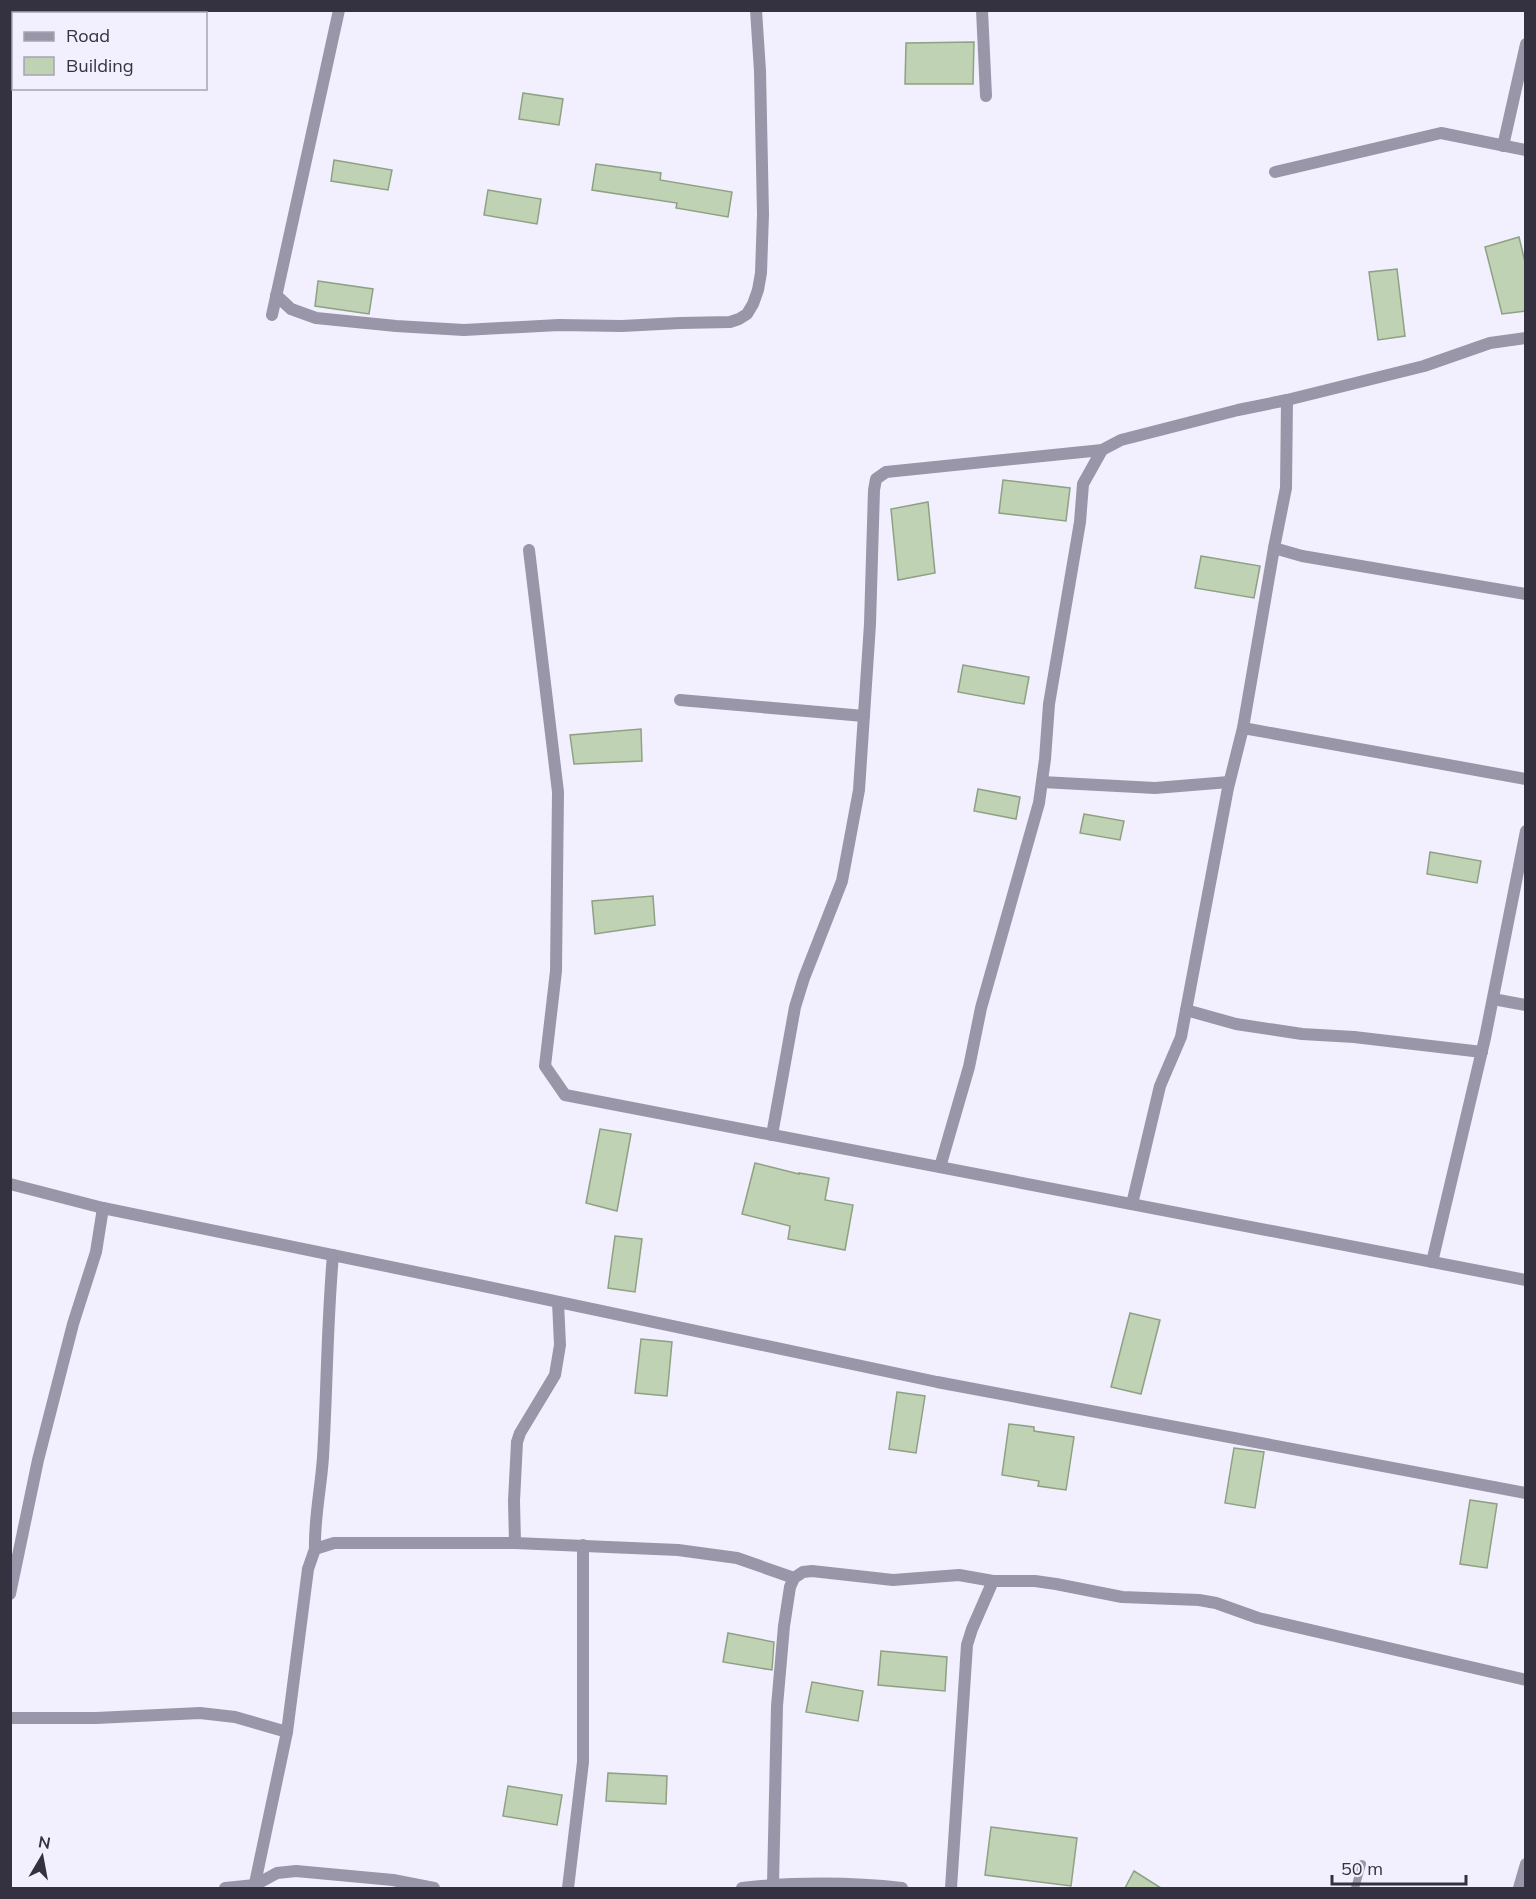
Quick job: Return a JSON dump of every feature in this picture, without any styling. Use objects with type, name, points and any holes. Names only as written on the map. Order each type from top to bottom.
[{"type":"street","points":[[272,315],[339,10]]},
{"type":"street","points":[[276,295],[291,309],[316,318],[464,330],[730,322],[739,319],[747,314],[753,304],[761,273],[763,214],[760,71],[756,10]]},
{"type":"street","points":[[982,10],[986,96]]},
{"type":"street","points":[[1503,146],[1526,44]]},
{"type":"street","points":[[1275,172],[1441,133],[1526,150]]},
{"type":"street","points":[[772,1135],[795,1007],[842,881],[859,790],[870,624],[876,480],[885,472],[1102,450],[1121,440],[1424,366],[1490,343],[1526,338]]},
{"type":"street","points":[[1131,1204],[1160,1086],[1181,1037],[1229,782],[1243,728],[1286,488],[1287,400]]},
{"type":"street","points":[[940,1167],[969,1067],[981,1008],[1039,802],[1048,704],[1080,522],[1083,484],[1102,450]]},
{"type":"street","points":[[1274,548],[1302,556],[1526,594]]},
{"type":"street","points":[[529,550],[558,792],[556,971],[545,1066],[565,1095],[1526,1280]]},
{"type":"street","points":[[680,700],[864,716]]},
{"type":"street","points":[[1243,728],[1526,779]]},
{"type":"street","points":[[1042,782],[1155,788],[1229,782]]},
{"type":"street","points":[[1432,1262],[1482,1052],[1526,831]]},
{"type":"street","points":[[1493,999],[1526,1005]]},
{"type":"street","points":[[1186,1010],[1236,1024],[1302,1034],[1354,1037],[1482,1052]]},
{"type":"street","points":[[10,1184],[103,1208],[938,1382],[1526,1493]]},
{"type":"street","points":[[10,1594],[38,1460],[73,1324],[96,1252],[103,1208]]},
{"type":"street","points":[[254,1887],[287,1732],[306,1577],[315,1549],[322,1482],[328,1319],[333,1255]]},
{"type":"street","points":[[515,1543],[514,1501],[517,1442],[520,1433],[555,1375],[560,1345],[558,1302]]},
{"type":"street","points":[[315,1549],[334,1543],[515,1543],[678,1550],[737,1558],[794,1578]]},
{"type":"street","points":[[568,1888],[583,1762],[583,1545]]},
{"type":"street","points":[[773,1884],[777,1706],[790,1587],[798,1574],[812,1571],[893,1580],[959,1575],[993,1581],[1035,1581],[1122,1597],[1199,1600],[1216,1603],[1258,1618],[1526,1680]]},
{"type":"street","points":[[951,1888],[967,1645],[993,1581]]},
{"type":"street","points":[[12,1716],[96,1718],[200,1713],[234,1717],[287,1732]]},
{"type":"street","points":[[1519,1888],[1526,1864]]},
{"type":"street","points":[[225,1888],[254,1887],[277,1873],[296,1871],[393,1880],[434,1888]]},
{"type":"street","points":[[742,1888],[773,1884],[877,1885],[902,1888]]},
{"type":"lane","points":[[1355,1888],[1362,1864]]},
{"type":"building","points":[[974,42],[973,84],[905,84],[906,43]]},
{"type":"building","points":[[523,93],[563,99],[559,125],[519,119]]},
{"type":"building","points":[[334,160],[392,170],[388,190],[331,181]]},
{"type":"building","points":[[596,164],[661,173],[660,180],[732,192],[728,217],[676,208],[677,203],[592,190]]},
{"type":"building","points":[[488,190],[541,199],[537,224],[484,215]]},
{"type":"building","points":[[1519,237],[1526,266],[1526,311],[1502,314],[1485,247]]},
{"type":"building","points":[[1397,269],[1405,336],[1378,340],[1369,272]]},
{"type":"building","points":[[318,281],[373,289],[369,314],[315,306]]},
{"type":"building","points":[[1003,480],[1070,488],[1066,521],[999,513]]},
{"type":"building","points":[[928,502],[935,573],[898,580],[891,509]]},
{"type":"building","points":[[1201,556],[1260,566],[1254,598],[1195,588]]},
{"type":"building","points":[[963,665],[1029,677],[1024,704],[958,692]]},
{"type":"building","points":[[641,729],[642,761],[574,764],[570,735]]},
{"type":"building","points":[[978,789],[1020,797],[1016,819],[974,811]]},
{"type":"building","points":[[1084,814],[1124,821],[1120,840],[1080,833]]},
{"type":"building","points":[[1430,852],[1481,861],[1477,883],[1427,874]]},
{"type":"building","points":[[653,896],[655,925],[595,934],[592,901]]},
{"type":"building","points":[[600,1129],[631,1134],[617,1211],[586,1203]]},
{"type":"building","points":[[755,1163],[799,1174],[829,1178],[825,1200],[853,1205],[845,1250],[788,1239],[790,1226],[742,1214]]},
{"type":"building","points":[[615,1236],[642,1239],[635,1292],[608,1288]]},
{"type":"building","points":[[1130,1313],[1160,1320],[1141,1394],[1111,1387]]},
{"type":"building","points":[[641,1339],[672,1342],[667,1396],[635,1393]]},
{"type":"building","points":[[897,1392],[925,1396],[916,1453],[889,1449]]},
{"type":"building","points":[[1009,1424],[1034,1427],[1034,1431],[1074,1437],[1066,1490],[1038,1486],[1039,1481],[1002,1475]]},
{"type":"building","points":[[1234,1448],[1264,1452],[1255,1508],[1225,1503]]},
{"type":"building","points":[[1470,1500],[1497,1504],[1487,1568],[1460,1564]]},
{"type":"building","points":[[728,1633],[774,1642],[772,1670],[723,1662]]},
{"type":"building","points":[[881,1651],[947,1657],[945,1691],[878,1685]]},
{"type":"building","points":[[812,1682],[863,1691],[858,1721],[806,1712]]},
{"type":"building","points":[[608,1773],[667,1776],[666,1804],[606,1801]]},
{"type":"building","points":[[508,1786],[562,1795],[557,1825],[503,1816]]},
{"type":"building","points":[[991,1827],[1077,1838],[1071,1886],[985,1875]]},
{"type":"building","points":[[1134,1871],[1161,1888],[1125,1888]]}]
